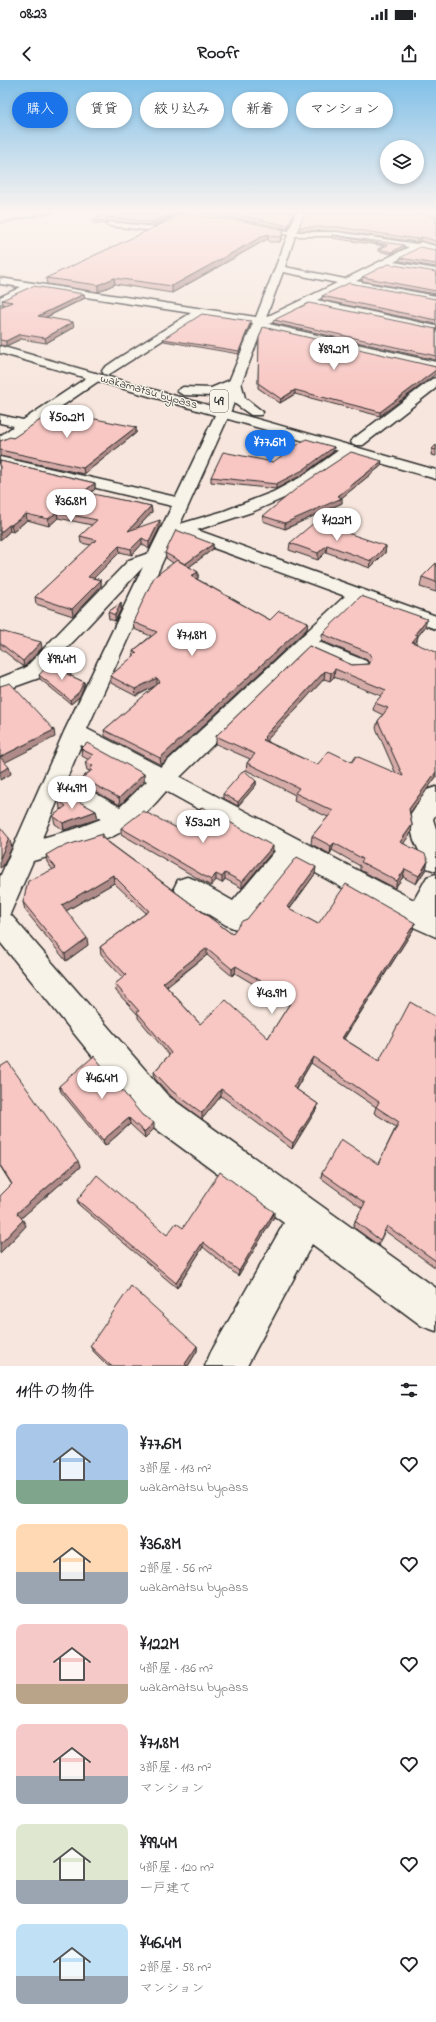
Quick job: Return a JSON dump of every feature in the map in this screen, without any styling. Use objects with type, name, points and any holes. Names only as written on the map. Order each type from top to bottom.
[{"type":"main road","points":[[279,272],[224,408],[180,503],[176,528],[158,556],[75,732],[0,911],[156,1108],[436,1312]]},
{"type":"main road","points":[[296,272],[436,299]]},
{"type":"main road","points":[[259,323],[367,272]]},
{"type":"main road","points":[[0,300],[45,280]]},
{"type":"main road","points":[[0,281],[200,312],[259,323],[436,366]]},
{"type":"main road","points":[[306,301],[436,329]]},
{"type":"main road","points":[[108,371],[124,359],[200,312]]},
{"type":"main road","name":"wakamatsu bypass","points":[[0,342],[182,391],[224,408],[256,412],[436,475]]},
{"type":"main road","name":"wakamatsu bypass","points":[[0,349],[96,377],[224,408],[353,446],[436,464]]},
{"type":"main road","points":[[0,442],[96,377]]},
{"type":"main road","points":[[182,391],[213,392],[235,382]]},
{"type":"main road","points":[[235,382],[240,400],[256,412]]},
{"type":"main road","points":[[176,528],[232,513],[271,498],[308,479],[436,382]]},
{"type":"main road","points":[[0,419],[25,425]]},
{"type":"main road","points":[[0,461],[180,503]]},
{"type":"main road","points":[[176,528],[436,623]]},
{"type":"main road","points":[[0,685],[32,673],[135,564],[158,556]]},
{"type":"main road","points":[[23,854],[90,834],[122,819],[133,811],[162,780],[358,594]]},
{"type":"main road","points":[[306,644],[359,666]]},
{"type":"main road","points":[[75,732],[162,780],[428,921],[436,885]]},
{"type":"main road","points":[[54,781],[122,819]]},
{"type":"main road","points":[[436,796],[420,818],[426,840],[436,860]]},
{"type":"main road","points":[[187,888],[236,917],[292,849]]},
{"type":"main road","points":[[225,1366],[307,1217]]},
{"type":"building","points":[[59,272],[197,272],[172,286],[114,278],[98,285],[46,278]]},
{"type":"building","points":[[372,272],[436,272],[436,291],[362,277]]},
{"type":"building","points":[[349,283],[436,299],[436,320],[322,296]]},
{"type":"building","points":[[33,286],[84,294],[38,316],[73,322],[45,338],[20,334],[6,341],[0,340],[0,307],[12,302],[2,300]]},
{"type":"building","points":[[309,303],[436,329],[436,356],[274,320]]},
{"type":"building","points":[[202,314],[251,321],[239,351],[163,339]]},
{"type":"building","points":[[263,327],[436,367],[436,370],[380,412],[295,390],[281,399],[258,383],[259,338]]},
{"type":"building","points":[[54,411],[136,427],[83,468],[0,450],[0,441],[10,437],[13,438]]},
{"type":"building","points":[[306,439],[334,447],[303,470],[276,484],[211,477],[223,452],[273,462]]},
{"type":"building","points":[[351,452],[382,461],[338,496],[342,498],[285,523],[263,516],[301,485]]},
{"type":"building","points":[[0,461],[95,483],[83,492],[151,506],[128,531],[160,520],[149,542],[142,538],[131,549],[119,546],[88,577],[101,580],[72,609],[35,597],[96,540],[80,536],[97,520],[57,512],[48,519],[26,514],[0,533]]},
{"type":"building","points":[[315,522],[386,546],[371,561],[327,545],[318,553],[290,543]]},
{"type":"building","points":[[176,530],[213,544],[185,564],[165,553]]},
{"type":"building","points":[[177,560],[198,572],[191,576],[270,620],[279,611],[308,622],[160,758],[104,730],[160,682],[157,678],[135,689],[110,676],[137,653],[133,651],[157,632],[133,622],[154,577]]},
{"type":"building","points":[[436,563],[436,582],[422,577]]},
{"type":"building","points":[[361,596],[427,619],[415,634],[418,635],[412,642],[436,652],[436,772],[409,809],[412,825],[400,842],[425,854],[428,861],[419,876],[405,869],[397,881],[361,862],[363,859],[334,843],[331,846],[312,836],[333,811],[295,793],[299,788],[247,763],[255,754],[216,736],[309,646],[352,665],[369,664],[372,658],[368,652],[322,634]],"holes":[[[335,669],[386,690],[375,703],[388,708],[378,721],[403,776],[356,756],[352,762],[329,751],[317,765],[263,740],[265,738],[264,737],[325,671],[331,673]]]},
{"type":"building","points":[[121,603],[115,615],[108,612]]},
{"type":"building","points":[[0,631],[41,642],[23,661],[0,643]]},
{"type":"building","points":[[51,662],[70,672],[67,674],[84,682],[79,692],[70,700],[39,675]]},
{"type":"building","points":[[10,683],[54,730],[0,757],[0,686]]},
{"type":"building","points":[[87,743],[144,774],[119,798],[82,778],[92,770],[90,769],[93,766],[85,762],[93,755],[81,749]]},
{"type":"building","points":[[0,757],[9,767],[0,772]]},
{"type":"building","points":[[244,770],[256,781],[238,802],[223,794]]},
{"type":"building","points":[[64,793],[96,811],[63,823],[53,816],[66,806],[59,801],[65,796],[63,794]]},
{"type":"building","points":[[202,807],[273,846],[242,882],[225,873],[222,877],[216,874],[211,880],[121,828],[143,811],[181,830]]},
{"type":"building","points":[[0,827],[9,838],[0,858]]},
{"type":"building","points":[[103,834],[101,837],[232,934],[242,921],[247,919],[297,857],[316,867],[287,907],[318,924],[346,884],[415,923],[342,1038],[379,1061],[410,1002],[436,1017],[436,1261],[387,1226],[380,1240],[355,1221],[365,1203],[322,1173],[341,1139],[378,1164],[399,1122],[376,1107],[379,1102],[313,1057],[293,1087],[318,1104],[293,1143],[221,1089],[202,1113],[172,1091],[154,1072],[171,1053],[137,1012],[139,1011],[115,984],[126,975],[100,947],[149,911],[113,875],[62,905],[87,938],[65,954],[23,902],[28,881],[56,868],[46,855],[58,848]],"holes":[[[207,948],[232,969],[236,966],[292,1000],[268,1038],[226,1000],[200,1024],[163,983]]]},
{"type":"building","points":[[94,1056],[142,1115],[154,1123],[144,1132],[129,1118],[103,1140],[59,1086]]},
{"type":"building","points":[[8,1062],[78,1161],[17,1213],[23,1220],[0,1244],[0,1196],[12,1184],[0,1165],[0,1067]]},
{"type":"building","points":[[220,1172],[274,1212],[239,1271],[203,1242],[176,1283],[77,1200],[97,1175],[167,1235],[176,1223],[183,1228]]},
{"type":"building","points":[[131,1286],[197,1346],[185,1364],[187,1366],[111,1366],[90,1346]]}]
